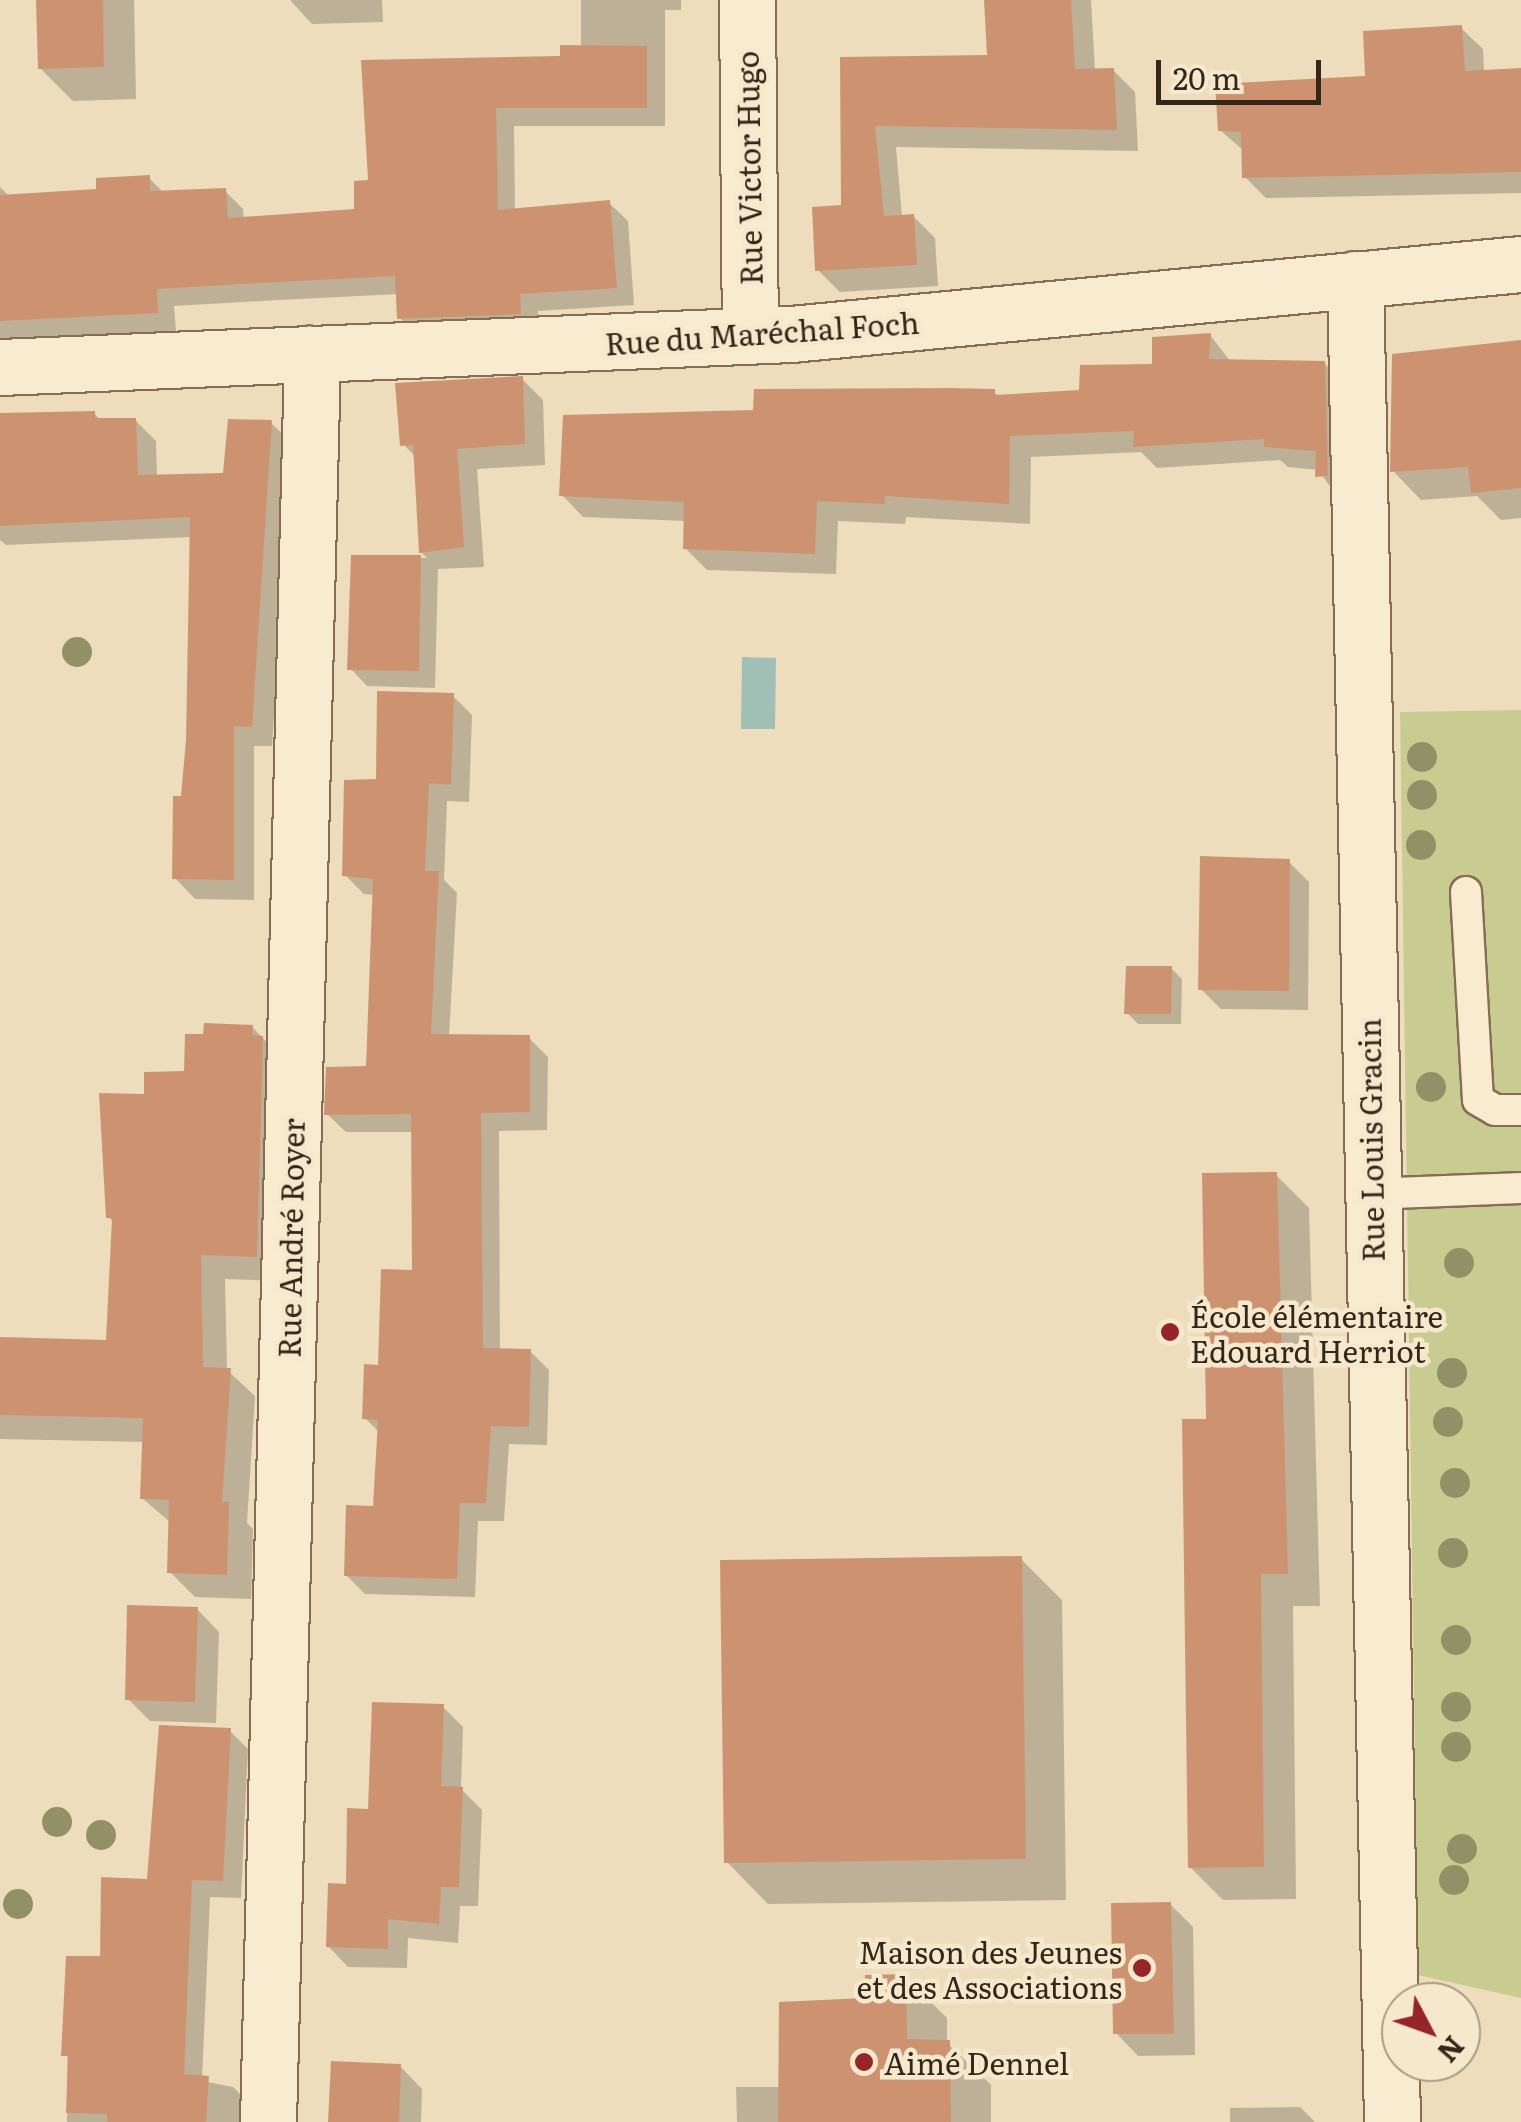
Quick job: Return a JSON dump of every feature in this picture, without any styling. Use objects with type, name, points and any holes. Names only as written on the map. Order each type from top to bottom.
[{"type":"street","name":"Rue Victor Hugo","points":[[747,0],[750,336]]},
{"type":"street","name":"Rue du Maréchal Foch","points":[[0,367],[750,336],[1521,264]]},
{"type":"street","name":"Rue Louis Gracin","points":[[1354,279],[1392,2122]]},
{"type":"street","name":"Rue André Royer","points":[[268,2122],[312,354]]},
{"type":"lane","points":[[1466,892],[1478,1100],[1495,1110],[1521,1110]]},
{"type":"lane","points":[[1371,1194],[1521,1188]]},
{"type":"green space","points":[[1521,710],[1521,1998],[1481,1989],[1481,1982],[1449,1982],[1418,1975],[1400,712]]},
{"type":"water","points":[[742,657],[776,658],[775,729],[741,729]]},
{"type":"building","points":[[36,0],[103,0],[104,67],[38,69]]},
{"type":"building","points":[[984,0],[1071,0],[1075,69],[1114,68],[1117,130],[875,126],[884,216],[914,214],[917,265],[815,271],[812,207],[841,205],[840,57],[987,55]]},
{"type":"building","points":[[1462,25],[1465,71],[1521,68],[1521,172],[1242,178],[1241,132],[1218,131],[1215,84],[1365,76],[1363,31]]},
{"type":"building","points":[[560,45],[647,46],[647,108],[496,108],[498,210],[610,200],[617,288],[520,294],[521,314],[397,319],[395,276],[259,283],[157,289],[158,313],[0,321],[0,195],[96,189],[96,178],[150,175],[150,191],[226,188],[228,218],[354,209],[354,181],[368,180],[361,60],[560,56]]},
{"type":"building","points":[[1211,333],[1209,359],[1325,361],[1328,476],[1315,477],[1316,451],[1264,447],[1264,439],[1133,447],[1134,431],[1010,436],[1009,504],[885,496],[885,504],[817,501],[815,554],[683,549],[684,502],[559,496],[563,415],[753,410],[754,389],[995,389],[995,395],[1079,390],[1080,365],[1152,364],[1152,337]]},
{"type":"building","points":[[1521,340],[1521,488],[1471,493],[1468,467],[1390,472],[1392,354]]},
{"type":"building","points":[[523,376],[525,444],[457,449],[464,547],[419,553],[413,445],[400,446],[395,383]]},
{"type":"building","points":[[95,411],[95,418],[136,418],[138,475],[223,473],[228,419],[272,420],[252,727],[234,726],[234,880],[172,879],[173,796],[181,796],[186,740],[190,517],[0,526],[0,413]]},
{"type":"building","points":[[351,555],[421,555],[419,671],[347,670]]},
{"type":"building","points":[[377,691],[454,693],[451,785],[429,783],[425,871],[439,871],[431,1034],[530,1035],[530,1112],[481,1113],[483,1348],[531,1349],[529,1427],[491,1426],[486,1503],[460,1503],[457,1579],[344,1576],[346,1505],[373,1506],[378,1420],[362,1419],[364,1364],[378,1365],[381,1269],[412,1270],[411,1114],[324,1115],[326,1067],[366,1066],[373,879],[342,876],[344,780],[376,779]]},
{"type":"building","points":[[1200,856],[1290,859],[1289,991],[1198,990]]},
{"type":"building","points":[[1126,966],[1172,966],[1171,1014],[1124,1014]]},
{"type":"building","points":[[204,1023],[253,1025],[252,1035],[263,1036],[257,1257],[201,1255],[203,1367],[231,1368],[222,1502],[229,1502],[227,1575],[167,1573],[169,1500],[140,1499],[143,1418],[0,1415],[0,1337],[106,1340],[112,1218],[106,1218],[99,1093],[144,1094],[144,1072],[184,1071],[185,1034],[203,1034]]},
{"type":"building","points":[[1277,1172],[1288,1574],[1261,1574],[1264,1867],[1188,1868],[1182,1419],[1206,1419],[1202,1173]]},
{"type":"building","points":[[1022,1556],[1026,1859],[724,1863],[720,1560]]},
{"type":"building","points":[[127,1605],[198,1607],[195,1702],[125,1700]]},
{"type":"building","points":[[372,1702],[444,1704],[441,1786],[463,1787],[459,1887],[441,1887],[439,1924],[388,1919],[388,1949],[326,1947],[328,1883],[346,1884],[347,1808],[368,1809]]},
{"type":"building","points":[[159,1725],[231,1728],[223,1881],[192,1880],[184,2074],[209,2076],[206,2122],[107,2122],[107,2114],[66,2113],[68,2056],[61,2056],[66,1956],[100,1956],[101,1877],[147,1879]]},
{"type":"building","name":"Maison des Jeunes et des Associations","points":[[1171,1902],[1174,2034],[1113,2034],[1111,1903]]},
{"type":"building","name":"Aimé Dennel","points":[[906,1974],[907,2039],[950,2040],[951,2122],[778,2122],[779,2002],[864,1998],[865,1975]]},
{"type":"building","points":[[331,2061],[401,2064],[399,2122],[328,2122]]},
{"type":"place","name":"École élémentaire Edouard Herriot","points":[[1170,1332]]},
{"type":"place","name":"Maison des Jeunes et des Associations","points":[[1142,1968]]},
{"type":"place","name":"Aimé Dennel","points":[[864,2062]]}]
